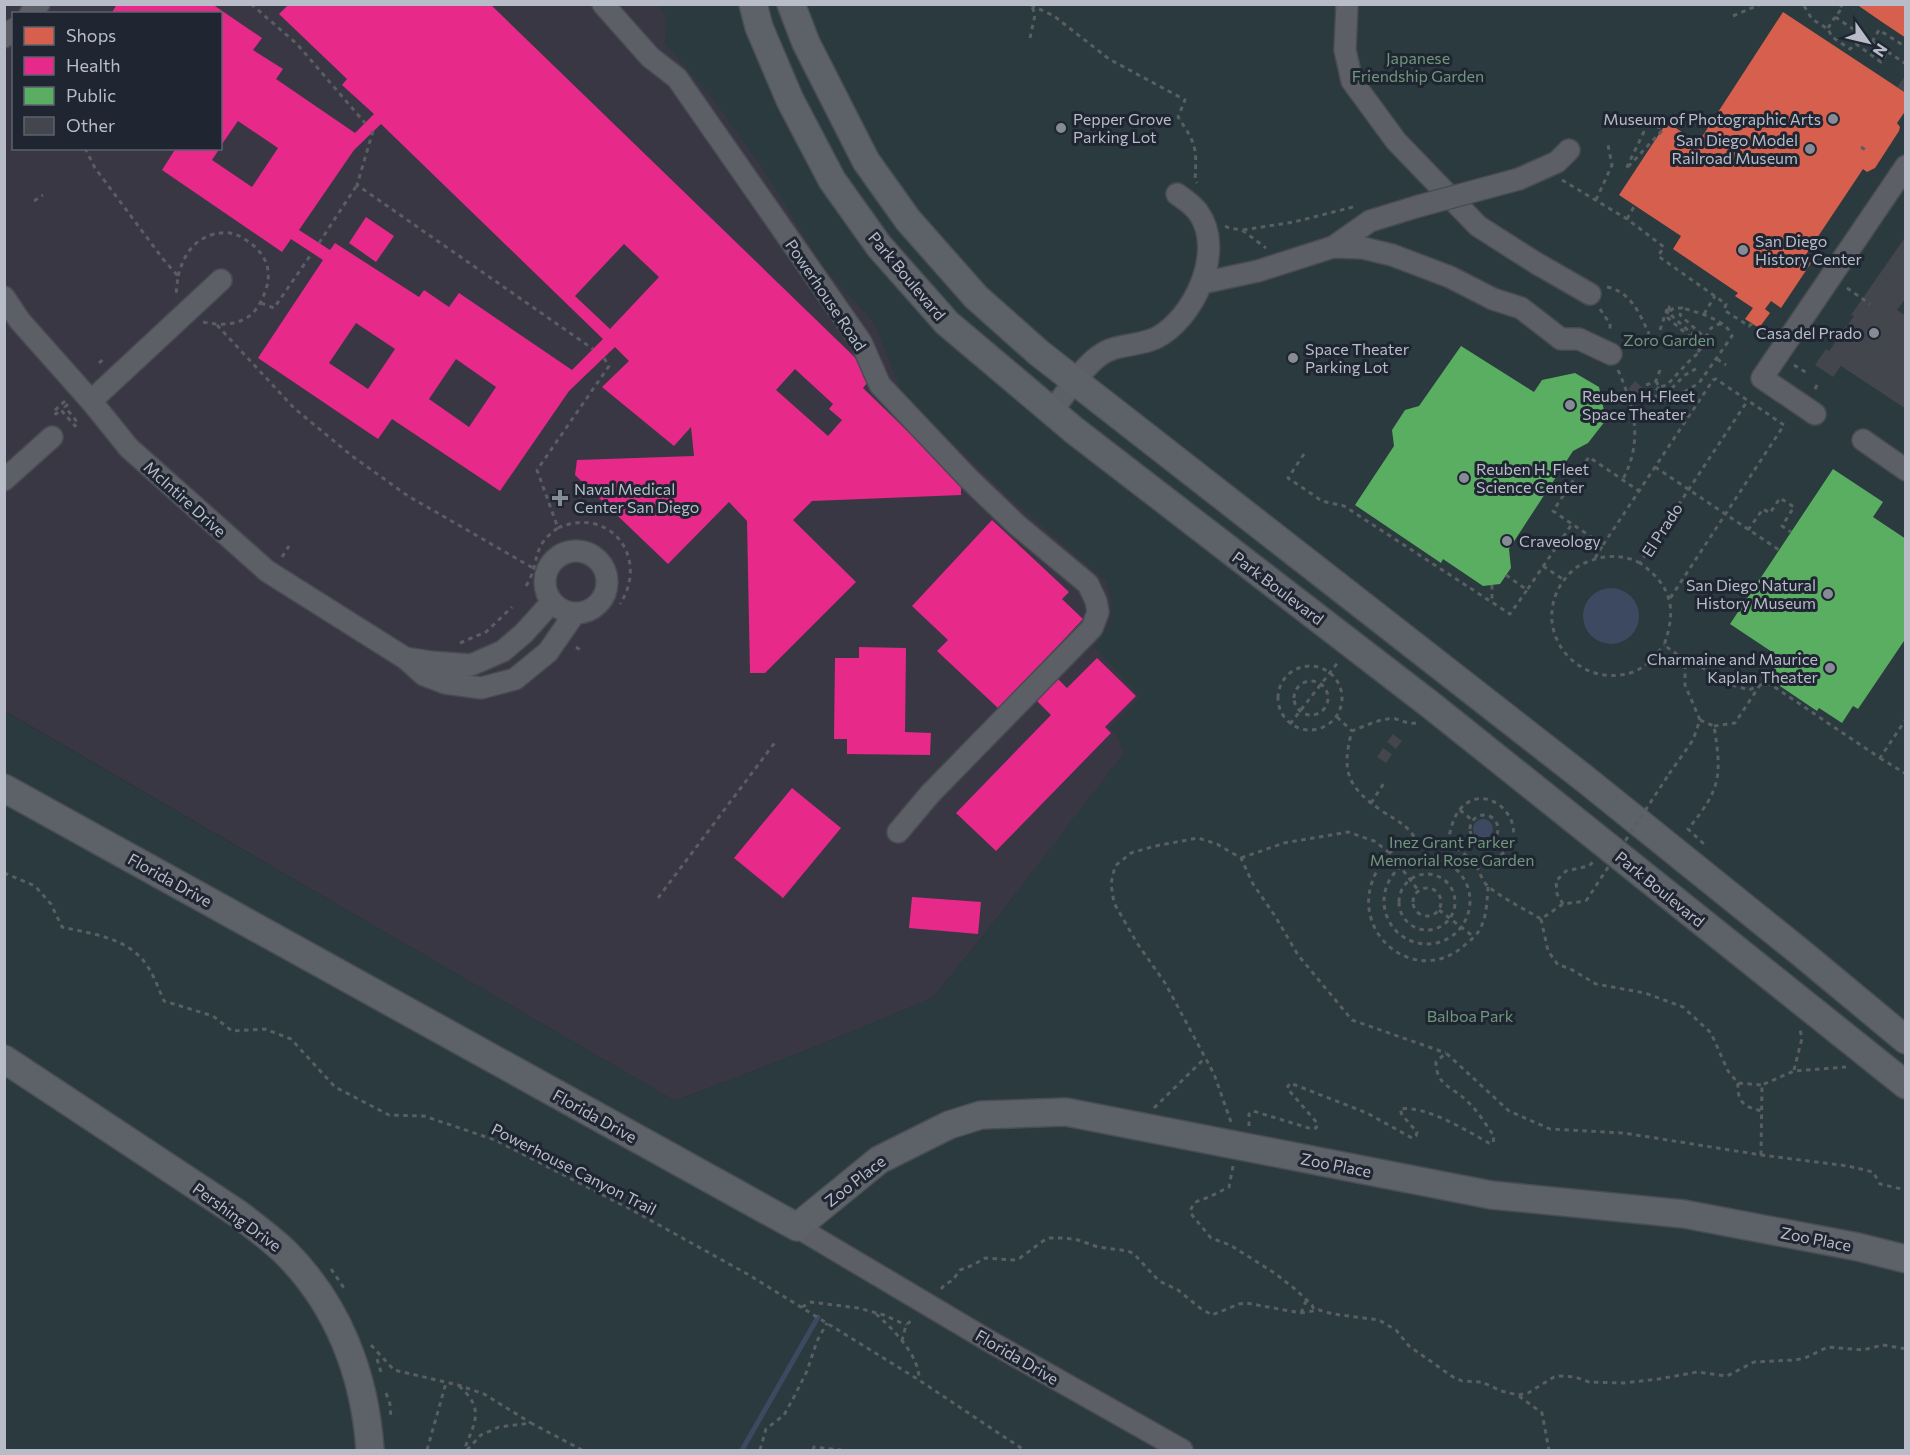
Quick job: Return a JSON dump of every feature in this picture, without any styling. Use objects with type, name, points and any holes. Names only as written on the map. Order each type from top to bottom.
[{"type":"main road","name":"Park Boulevard","points":[[753,4],[759,27],[790,100],[832,180],[879,246],[947,323],[1052,412],[1158,496],[1432,706],[1903,1077]]},
{"type":"main road","points":[[791,4],[806,43],[867,161],[908,220],[976,297],[1039,353],[1585,779],[1800,952],[1905,1040]]},
{"type":"main road","name":"Florida Drive","points":[[4,788],[797,1227]]},
{"type":"main road","name":"Pershing Drive","points":[[4,1059],[237,1213],[268,1237],[297,1265],[325,1302],[351,1354],[364,1399],[370,1450]]},
{"type":"main road","name":"Zoo Place","points":[[797,1227],[879,1160],[949,1125],[981,1115],[1066,1112],[1491,1195],[1684,1214],[1858,1247],[1905,1259]]},
{"type":"street","name":"Powerhouse Road","points":[[603,4],[650,57],[677,78],[861,342],[880,384],[968,478],[1017,525],[1088,584],[1096,601],[1098,612],[1092,628],[930,794],[898,832]]},
{"type":"street","points":[[1347,4],[1345,50],[1353,81],[1396,141],[1478,226],[1590,294]]},
{"type":"street","points":[[1333,248],[1370,221],[1519,179],[1557,162],[1569,150]]},
{"type":"street","points":[[1815,414],[1762,378],[1905,166]]},
{"type":"street","points":[[1052,412],[1092,361],[1119,346],[1147,341],[1162,334],[1191,306],[1202,283],[1208,253],[1205,231],[1199,213],[1177,194]]},
{"type":"street","points":[[1202,283],[1258,271],[1333,248],[1363,248],[1392,255],[1450,276],[1493,299],[1521,308],[1562,339],[1579,339],[1611,354]]},
{"type":"street","points":[[76,401],[221,280]]},
{"type":"street","name":"McIntire Drive","points":[[4,297],[76,401],[267,571],[405,658],[424,675],[445,683],[481,688],[515,679],[548,652],[575,613]]},
{"type":"street","points":[[4,480],[52,436]]},
{"type":"street","points":[[1863,440],[1905,470]]},
{"type":"street","points":[[574,551],[585,552],[602,564],[607,575],[607,586],[604,596],[597,605],[585,612],[575,613],[564,611],[552,602],[545,581],[547,571],[555,560],[574,551]]},
{"type":"street","name":"McIntire Drive","points":[[405,658],[431,663],[471,665],[503,651],[524,633],[552,602]]},
{"type":"street","name":"Florida Drive","points":[[797,1227],[998,1347],[1182,1450]]},
{"type":"path","points":[[251,4],[297,44],[365,123]]},
{"type":"path","points":[[1733,16],[1761,4]]},
{"type":"path","points":[[1797,4],[1806,5],[1812,19],[1828,29],[1832,37],[1851,49],[1856,44],[1881,62],[1887,52]]},
{"type":"path","points":[[1828,29],[1843,7],[1839,4]]},
{"type":"path","points":[[1030,38],[1035,15],[1031,5]]},
{"type":"path","points":[[1031,5],[1054,16],[1109,59],[1185,100],[1178,117],[1192,139],[1197,155],[1195,180],[1199,186]]},
{"type":"path","points":[[1835,17],[1905,64]]},
{"type":"path","points":[[1872,42],[1879,30],[1905,47]]},
{"type":"path","points":[[1652,115],[1626,169],[1671,122],[1688,122]]},
{"type":"path","points":[[1648,123],[1664,129]]},
{"type":"path","points":[[319,243],[357,184],[373,131]]},
{"type":"path","points":[[1596,200],[1612,165],[1608,145]]},
{"type":"path","points":[[1861,147],[1867,151]]},
{"type":"path","points":[[85,150],[95,168],[178,276],[176,294]]},
{"type":"path","points":[[1543,168],[1627,219],[1664,247],[1658,255],[1726,304],[1724,310],[1749,326],[1753,323]]},
{"type":"path","points":[[357,184],[593,349]]},
{"type":"path","points":[[34,201],[43,195]]},
{"type":"path","points":[[1627,219],[1635,205]]},
{"type":"path","points":[[1221,223],[1229,228],[1242,230],[1271,226],[1352,206],[1361,206]]},
{"type":"path","points":[[1242,230],[1286,262]]},
{"type":"path","points":[[261,303],[274,308],[312,253]]},
{"type":"path","points":[[1624,293],[1639,310],[1649,334]]},
{"type":"path","points":[[1590,294],[1610,324],[1611,354],[1635,418],[1635,441],[1630,466],[1623,479]]},
{"type":"path","points":[[1704,314],[1715,296]]},
{"type":"path","points":[[1862,298],[1870,304]]},
{"type":"path","points":[[1660,330],[1666,312],[1674,308],[1682,308],[1704,314],[1723,324],[1732,336],[1699,383],[1671,402],[1657,399],[1655,392],[1659,387],[1667,386],[1699,353],[1698,344],[1668,318],[1670,312]]},
{"type":"path","points":[[1682,308],[1680,315],[1710,342]]},
{"type":"path","points":[[1706,338],[1709,329],[1723,324]]},
{"type":"path","points":[[217,325],[294,408],[352,456],[408,496],[533,568]]},
{"type":"path","points":[[99,363],[105,358]]},
{"type":"path","points":[[558,528],[537,470],[609,366],[603,358]]},
{"type":"path","points":[[1717,359],[1726,365]]},
{"type":"path","points":[[1679,398],[1670,397],[1670,391],[1685,375],[1697,368],[1689,361]]},
{"type":"path","points":[[1659,387],[1656,381],[1661,367]]},
{"type":"path","points":[[1594,559],[1713,380],[1720,375]]},
{"type":"path","name":"El Prado","points":[[1664,645],[1671,627],[1669,600],[1665,588],[1653,572],[1640,563],[1762,378]]},
{"type":"path","points":[[1669,600],[1784,425],[1717,379]]},
{"type":"path","points":[[1646,385],[1656,381]]},
{"type":"path","points":[[76,401],[65,407],[78,423],[75,426],[61,410],[56,414],[54,412],[76,401]]},
{"type":"path","points":[[1304,454],[1288,478],[1322,501],[1344,506],[1510,614],[1572,524]]},
{"type":"path","points":[[1603,545],[1553,511],[1589,457],[1639,491]]},
{"type":"path","points":[[1655,467],[1779,550]]},
{"type":"path","points":[[1748,530],[1763,509],[1770,513],[1780,498],[1794,507],[1782,526],[1791,532]]},
{"type":"path","points":[[526,586],[537,550],[548,535],[567,524],[586,522],[597,524],[618,538],[626,548],[630,560],[631,574],[627,593],[620,604]]},
{"type":"path","points":[[281,559],[289,546]]},
{"type":"path","points":[[1640,563],[1618,556],[1599,557],[1580,564],[1564,580],[1556,594],[1551,614],[1554,634],[1563,652],[1577,665],[1595,674],[1615,676],[1625,674],[1651,661],[1664,645],[1685,660],[1692,661],[1730,684],[1749,690],[1770,684],[1905,774]]},
{"type":"path","points":[[1543,566],[1564,580]]},
{"type":"path","points":[[1506,575],[1527,590]]},
{"type":"path","points":[[1492,585],[1492,602]]},
{"type":"path","points":[[460,643],[486,632],[512,607]]},
{"type":"path","points":[[572,644],[583,652]]},
{"type":"path","points":[[1290,724],[1341,658]]},
{"type":"path","points":[[1541,919],[1563,904],[1586,901],[1693,740],[1700,720],[1685,685],[1685,660]]},
{"type":"path","points":[[1309,665],[1330,672],[1337,679],[1343,698],[1337,717],[1330,724],[1310,731],[1290,724],[1283,716],[1278,694],[1288,674],[1309,665]]},
{"type":"path","points":[[1305,682],[1321,684],[1325,688],[1328,699],[1324,709],[1310,715],[1300,711],[1294,701],[1296,690],[1305,682]]},
{"type":"path","points":[[1700,720],[1714,726],[1735,723],[1760,685]]},
{"type":"path","points":[[1337,717],[1352,731]]},
{"type":"path","points":[[1352,731],[1395,719],[1408,724],[1417,723]]},
{"type":"path","points":[[1880,758],[1905,719]]},
{"type":"path","points":[[1712,852],[1688,829],[1706,807],[1716,786],[1719,760],[1714,726]]},
{"type":"path","points":[[1352,731],[1347,751],[1348,771],[1352,785],[1371,803],[1408,827],[1417,841]]},
{"type":"path","points":[[658,898],[776,741]]},
{"type":"path","points":[[1371,803],[1384,783]]},
{"type":"path","points":[[1447,844],[1453,820],[1459,810],[1473,801],[1483,799],[1500,805],[1507,812],[1513,829],[1508,847],[1501,855],[1476,866]]},
{"type":"path","points":[[1459,810],[1472,820]]},
{"type":"path","points":[[1485,814],[1494,819],[1498,828],[1495,837],[1488,843],[1475,841],[1470,833],[1472,820],[1485,814]]},
{"type":"path","points":[[1241,858],[1284,843],[1348,832],[1374,842],[1390,853],[1418,890]]},
{"type":"path","points":[[1495,837],[1508,847]]},
{"type":"path","points":[[1239,1146],[1214,1074],[1165,984],[1137,943],[1114,903],[1111,885],[1114,866],[1131,854],[1155,846],[1198,838],[1217,844],[1241,858],[1254,884],[1298,955],[1352,1020],[1446,1053],[1509,1111],[1551,1128],[1624,1133],[1848,1166],[1873,1172],[1880,1184],[1905,1190]]},
{"type":"path","points":[[1488,887],[1482,927],[1459,951],[1443,959],[1426,960],[1407,957],[1391,949],[1379,936],[1371,921],[1368,902],[1370,885],[1377,868],[1390,853],[1401,846],[1417,841],[1447,844],[1461,851],[1476,866],[1488,887],[1541,919],[1548,951],[1558,965],[1569,968],[1596,984],[1645,993],[1683,1007],[1710,1033],[1728,1071],[1738,1083],[1737,1094],[1741,1101],[1749,1108],[1762,1111]]},
{"type":"path","points":[[1426,858],[1439,860],[1452,866],[1462,875],[1468,887],[1470,901],[1468,915],[1452,936],[1440,942],[1427,944],[1414,942],[1402,936],[1392,927],[1386,915],[1384,902],[1391,877],[1401,867],[1412,861],[1426,858]]},
{"type":"path","points":[[1563,904],[1557,894],[1556,881],[1566,871],[1589,866],[1597,858]]},
{"type":"path","name":"Powerhouse Canyon Trail","points":[[4,873],[35,886],[51,904],[62,927],[117,940],[133,951],[148,966],[164,1001],[213,1016],[232,1031],[265,1029],[291,1039],[335,1087],[388,1115],[424,1116],[495,1140],[632,1210],[802,1307],[919,1380],[1024,1450]]},
{"type":"path","points":[[1426,874],[1435,875],[1443,879],[1454,893],[1455,903],[1449,918],[1442,926],[1433,929],[1415,927],[1402,914],[1400,896],[1403,887],[1410,880],[1426,874]]},
{"type":"path","points":[[1430,887],[1438,892],[1441,901],[1439,909],[1431,916],[1417,913],[1412,904],[1418,890],[1430,887]]},
{"type":"path","points":[[1439,909],[1474,937]]},
{"type":"path","points":[[1794,1071],[1802,1038],[1798,1023]]},
{"type":"path","points":[[1314,1310],[1312,1305],[1262,1264],[1230,1245],[1211,1238],[1190,1211],[1194,1203],[1229,1187],[1239,1146],[1250,1123],[1249,1114],[1253,1111],[1312,1129],[1316,1128],[1318,1124],[1287,1088],[1290,1083],[1367,1113],[1412,1138],[1417,1132],[1402,1115],[1400,1109],[1407,1108],[1425,1112],[1493,1143],[1494,1136],[1468,1101],[1443,1083],[1436,1071],[1436,1062],[1446,1053]]},
{"type":"path","points":[[1149,1113],[1205,1058]]},
{"type":"path","points":[[1738,1083],[1762,1085],[1794,1071],[1846,1067]]},
{"type":"path","points":[[1761,1155],[1762,1085]]},
{"type":"path","points":[[902,1341],[906,1325],[945,1284],[952,1281],[960,1270],[985,1258],[1013,1260],[1020,1258],[1043,1240],[1050,1238],[1078,1240],[1098,1247],[1134,1254],[1159,1281],[1178,1290],[1212,1315],[1246,1303],[1301,1313],[1314,1310],[1383,1322],[1396,1330],[1409,1346],[1424,1358],[1457,1379],[1482,1382],[1501,1391],[1518,1395],[1542,1413],[1549,1450]]},
{"type":"path","points":[[1301,1313],[1306,1301]]},
{"type":"path","points":[[802,1307],[811,1302],[831,1303],[874,1312],[906,1325]]},
{"type":"path","points":[[874,1312],[897,1333],[918,1367],[919,1380]]},
{"type":"path","points":[[760,1450],[766,1429],[784,1415],[795,1395],[807,1371],[817,1341],[827,1323]]},
{"type":"path","points":[[1518,1395],[1528,1393],[1559,1376],[1575,1377],[1589,1382],[1623,1383],[1659,1380],[1697,1372],[1727,1376],[1754,1362],[1805,1358],[1828,1347],[1863,1350],[1883,1345],[1905,1348]]},
{"type":"path","points":[[427,1450],[446,1383]]},
{"type":"path","points":[[458,1385],[472,1397],[475,1409],[475,1422],[465,1450]]},
{"type":"path","points":[[465,1450],[481,1435],[499,1427],[531,1423],[582,1450]]},
{"type":"path","points":[[813,1450],[814,1447],[841,1450]]},
{"type":"shaded area","name":"Naval Medical Center San Diego","points":[[5,5],[725,5],[1235,595],[1140,733],[933,998],[675,1101],[5,711]]},
{"type":"green space","name":"Balboa Park","points":[[657,5],[1905,5],[1905,1450],[5,1450],[4,711],[675,1101],[933,998],[1124,753],[1115,732],[1110,728],[1140,697],[1094,646],[1109,623],[1111,615],[1111,600],[1106,581],[1012,500],[903,396],[875,324],[824,268],[767,175],[714,100],[665,43],[666,16]]},
{"type":"water","points":[[1605,588],[1617,588],[1627,592],[1635,600],[1639,616],[1635,632],[1627,640],[1617,644],[1605,644],[1595,640],[1587,632],[1583,622],[1583,610],[1587,600],[1595,592]]},
{"type":"water","points":[[1479,819],[1487,819],[1493,825],[1493,833],[1487,839],[1479,839],[1473,833],[1473,825]]},
{"type":"building: Shops","points":[[1856,4],[1906,4],[1906,38],[1882,22]]},
{"type":"building: Shops","points":[[1783,12],[1906,93],[1906,110],[1897,123],[1900,127],[1899,131],[1875,168],[1867,172],[1863,169],[1805,256],[1812,261],[1781,308],[1771,301],[1765,309],[1770,313],[1759,328],[1745,319],[1753,308],[1735,296],[1738,293],[1673,249],[1681,236],[1619,195],[1667,122],[1698,143]]},
{"type":"building: Health","name":"Naval Medical Center San Diego","points":[[117,4],[212,4],[262,38],[253,50],[283,69],[276,79],[355,133],[374,114],[342,85],[347,79],[279,14],[289,4],[490,4],[869,371],[863,377],[868,382],[863,388],[961,483],[961,495],[812,501],[793,520],[856,582],[765,673],[750,673],[747,521],[729,502],[668,564],[575,475],[577,460],[694,456],[691,427],[674,446],[602,387],[629,361],[615,347],[569,391],[500,491],[392,419],[378,439],[258,358],[323,260],[291,239],[282,252],[162,170],[175,150],[219,150],[212,160],[252,187],[278,148],[238,121],[222,144],[222,12],[112,12]],"holes":[[[381,124],[603,339],[572,370],[459,293],[449,307],[424,290],[419,297],[335,243],[330,250],[299,230],[354,150]],[[624,244],[659,277],[610,329],[575,296]],[[356,323],[395,349],[368,389],[329,363]],[[456,359],[496,387],[469,427],[429,399]],[[795,369],[833,404],[829,409],[842,420],[828,436],[776,390]]]},
{"type":"building: Health","points":[[366,217],[394,236],[376,262],[349,243]]},
{"type":"building: Health","points":[[992,520],[1069,592],[1062,599],[1083,619],[999,709],[937,651],[948,640],[912,606]]},
{"type":"building: Health","points":[[859,647],[906,648],[905,732],[931,733],[930,755],[847,754],[847,739],[834,739],[835,658],[859,658]]},
{"type":"building: Health","points":[[1097,658],[1136,696],[1105,727],[1111,733],[996,851],[956,813],[1051,715],[1037,701],[1058,679],[1067,688]]},
{"type":"building: Health","points":[[792,788],[841,828],[783,898],[734,858]]},
{"type":"building: Health","points":[[912,897],[981,902],[978,934],[909,928]]},
{"type":"building: Public","name":"Reuben H. Fleet Science Center","points":[[1461,346],[1534,392],[1542,380],[1575,373],[1599,387],[1606,420],[1588,443],[1573,451],[1509,549],[1511,568],[1500,584],[1483,586],[1443,559],[1441,563],[1355,505],[1394,446],[1392,430],[1405,410],[1419,406]]},
{"type":"building: Public","name":"San Diego Natural History Museum","points":[[1833,469],[1883,502],[1873,517],[1906,539],[1906,638],[1858,709],[1853,706],[1842,723],[1819,708],[1817,711],[1768,678],[1781,658],[1730,624]]},
{"type":"building: Other","points":[[1906,75],[1906,93],[1897,87]]},
{"type":"building: Other","name":"Casa del Prado","points":[[1906,236],[1906,298],[1897,310],[1906,316],[1906,409],[1841,366],[1833,377],[1815,365],[1826,349],[1829,351],[1854,316],[1851,315]]},
{"type":"building: Other","points":[[1635,381],[1651,395],[1644,402],[1628,389]]},
{"type":"building: Other","points":[[1393,734],[1402,741],[1396,749],[1387,742]]},
{"type":"building: Other","points":[[1383,748],[1392,754],[1386,763],[1377,757]]},
{"type":"waterway","points":[[742,1450],[818,1317]]},
{"type":"place","name":"Museum of Photographic Arts","points":[[1833,119]]},
{"type":"place","name":"Pepper Grove Parking Lot","points":[[1061,128]]},
{"type":"place","name":"San Diego Model Railroad Museum","points":[[1810,149]]},
{"type":"place","name":"San Diego History Center","points":[[1743,250]]},
{"type":"place","name":"Casa del Prado","points":[[1874,333]]},
{"type":"place","name":"Space Theater Parking Lot","points":[[1293,358]]},
{"type":"place","name":"Reuben H. Fleet Space Theater","points":[[1570,405]]},
{"type":"place","name":"Reuben H. Fleet Science Center","points":[[1464,478]]},
{"type":"place","name":"Naval Medical Center San Diego","points":[[560,498]]},
{"type":"place","name":"Craveology","points":[[1507,541]]},
{"type":"place","name":"San Diego Natural History Museum","points":[[1828,594]]},
{"type":"place","name":"Charmaine and Maurice Kaplan Theater","points":[[1830,668]]},
{"type":"park label","name":"Japanese Friendship Garden","points":[[1418,67]]},
{"type":"park label","name":"Zoro Garden","points":[[1669,340]]},
{"type":"park label","name":"Inez Grant Parker Memorial Rose Garden","points":[[1452,851]]}]
